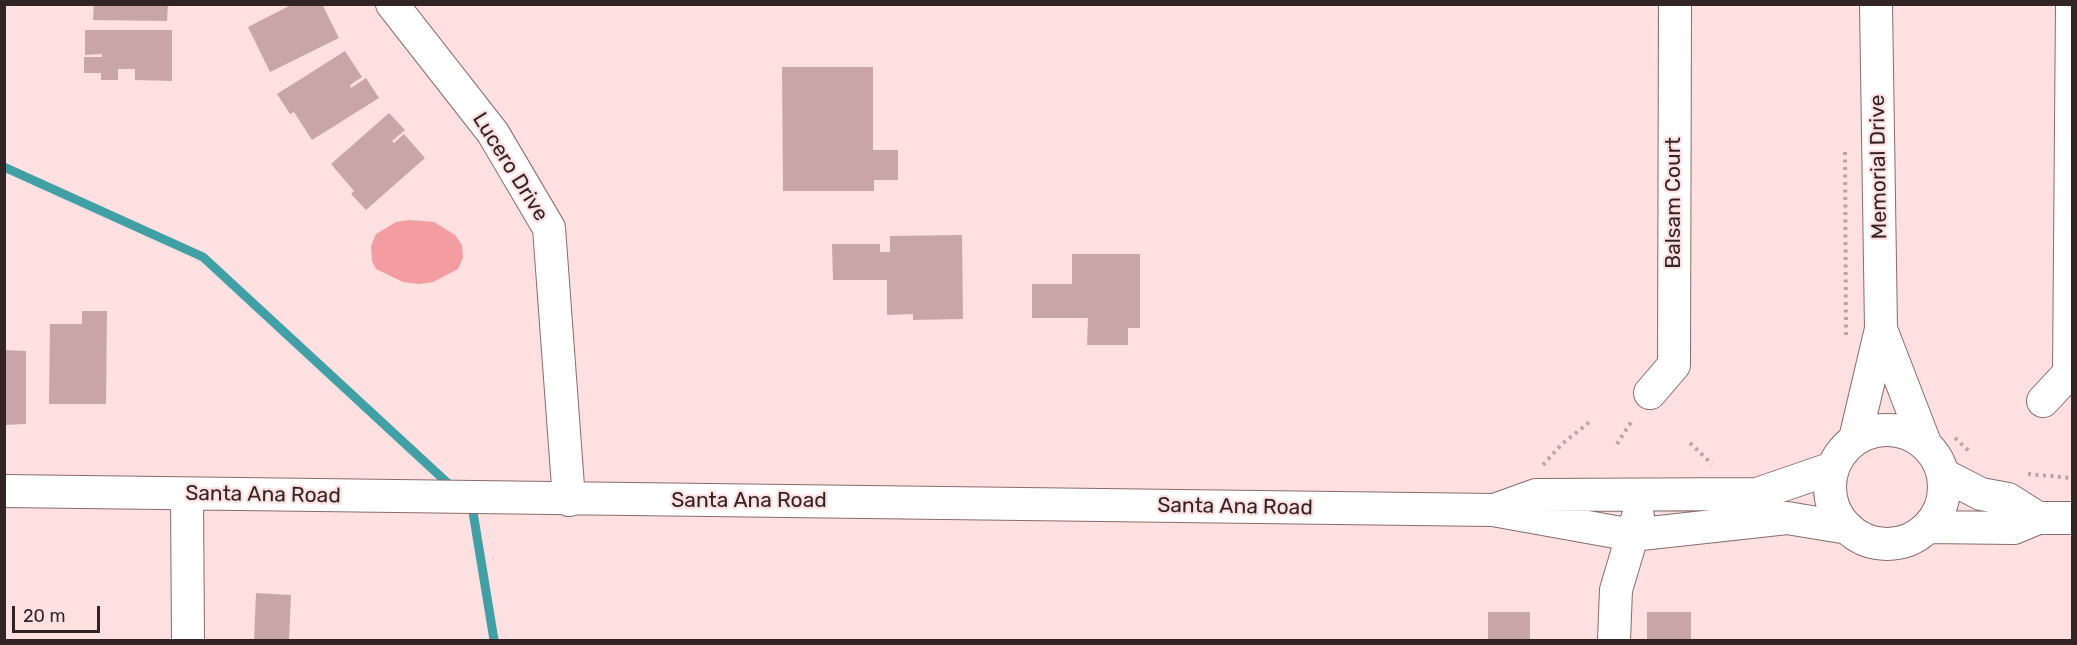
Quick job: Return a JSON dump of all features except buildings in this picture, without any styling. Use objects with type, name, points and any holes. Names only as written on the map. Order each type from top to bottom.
[{"type":"street","name":"Lucero Drive","points":[[392,4],[493,133],[549,228],[568,500]]},
{"type":"street","name":"Balsam Court","points":[[1650,393],[1674,365],[1675,4]]},
{"type":"street","name":"Memorial Drive","points":[[1876,4],[1881,329]]},
{"type":"street","points":[[2043,401],[2069,373],[2072,4]]},
{"type":"street","points":[[1855,439],[1881,329]]},
{"type":"street","points":[[1881,329],[1939,440],[1937,458],[1944,475],[1944,494],[1939,511],[1929,527]]},
{"type":"street","points":[[1833,468],[1842,452],[1855,439],[1872,432],[1891,430],[1939,440]]},
{"type":"street","name":"Santa Ana Road","points":[[1493,510],[1536,495],[1757,494],[1833,468],[1830,486],[1832,504],[1841,522],[1874,543],[1893,544],[1912,538],[1929,527],[2014,528],[2038,518],[2073,518]]},
{"type":"street","points":[[1944,475],[1981,494],[2008,499],[2038,518]]},
{"type":"street","name":"Santa Ana Road","points":[[4,491],[568,500],[1493,510],[1632,535],[1787,518],[1848,528]]},
{"type":"street","points":[[187,495],[188,640]]},
{"type":"street","points":[[1614,640],[1617,590],[1645,495]]},
{"type":"path","points":[[1845,147],[1846,345]]},
{"type":"path","points":[[1541,467],[1562,444],[1592,420]]},
{"type":"path","points":[[1939,440],[1970,452]]},
{"type":"path","points":[[1690,443],[1717,472]]},
{"type":"path","points":[[2026,474],[2073,478]]},
{"type":"shaded area","points":[[409,220],[434,222],[455,235],[462,245],[463,258],[458,269],[433,282],[419,284],[403,282],[376,269],[372,261],[371,246],[376,234],[396,222]]},
{"type":"waterway","points":[[4,167],[203,257],[453,488]]},
{"type":"waterway","points":[[470,503],[494,640]]}]
